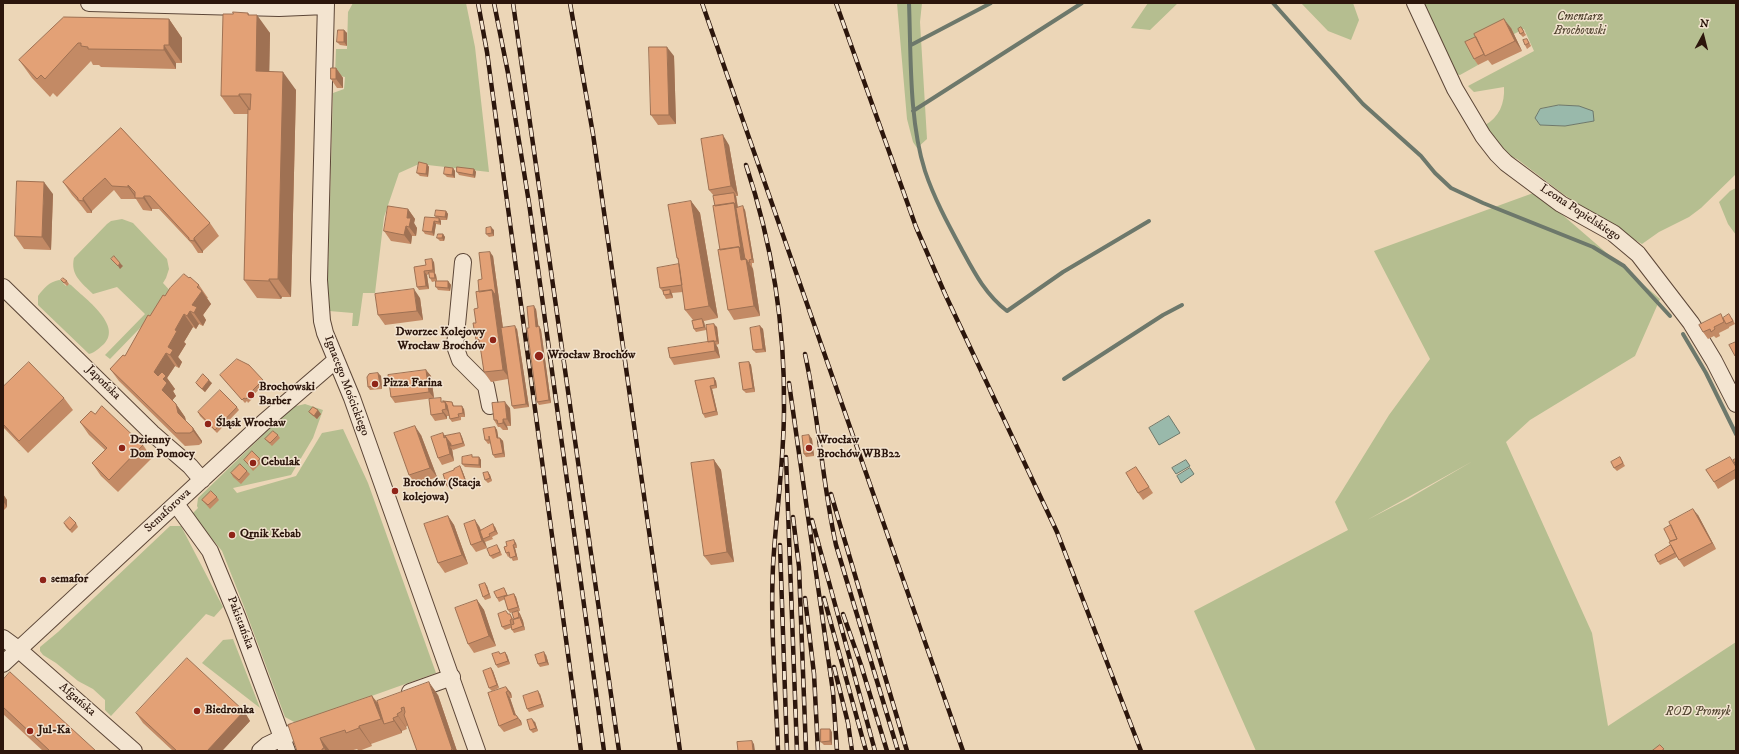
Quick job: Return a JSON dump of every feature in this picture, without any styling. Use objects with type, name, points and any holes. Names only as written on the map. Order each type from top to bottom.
[{"type":"street","points":[[89,3],[279,8],[326,4]]},
{"type":"street","name":"Leona Popielskiego","points":[[1415,3],[1455,89],[1483,136],[1497,154],[1506,163],[1561,204],[1613,233],[1638,254],[1691,323],[1714,361],[1736,404]]},
{"type":"street","name":"Ignacego Mościckiego","points":[[326,4],[319,280],[322,321],[325,333],[352,398],[477,751]]},
{"type":"street","points":[[463,262],[455,346],[460,360],[486,386],[490,406]]},
{"type":"street","name":"Japońska","points":[[3,287],[152,433],[190,466],[202,480]]},
{"type":"street","name":"Semaforowa","points":[[3,664],[264,422],[336,360]]},
{"type":"street","name":"Pakistańska","points":[[176,504],[210,551],[237,616],[285,744]]},
{"type":"street","name":"Afgańska","points":[[3,638],[18,649],[134,751]]},
{"type":"street","points":[[395,697],[452,677]]},
{"type":"street","points":[[260,751],[266,745],[285,744],[307,728]]},
{"type":"green space","points":[[353,3],[466,3],[475,47],[489,172],[419,164],[399,173],[384,217],[375,293],[363,293],[358,326],[352,326],[353,313],[329,311],[327,308],[333,93],[344,89],[345,77],[335,75],[336,49],[347,49],[348,12]]},
{"type":"green space","points":[[897,3],[922,3],[920,22],[927,139],[917,148],[913,142],[907,119]]},
{"type":"green space","points":[[1148,3],[1178,3],[1150,30],[1131,28]]},
{"type":"green space","points":[[1301,3],[1353,3],[1359,20],[1351,40],[1328,31]]},
{"type":"green space","name":"Cmentarz Brochowski","points":[[1419,3],[1736,3],[1736,174],[1701,208],[1689,217],[1659,232],[1642,244],[1616,229],[1563,194],[1517,159],[1507,155],[1499,147],[1485,125],[1494,118],[1500,109],[1504,87],[1474,92],[1468,86],[1534,51],[1524,29],[1514,34],[1470,49],[1478,65],[1460,75],[1455,74]],"holes":[[[1559,105],[1579,106],[1594,121],[1565,126],[1540,125],[1535,118],[1540,109]]]},
{"type":"green space","points":[[1736,188],[1736,235],[1728,224],[1719,202],[1730,191]]},
{"type":"green space","name":"ROD Promyk","points":[[1536,192],[1660,299],[1635,356],[1530,420],[1506,442],[1592,633],[1608,726],[1736,642],[1736,751],[1256,751],[1194,611],[1348,530],[1335,502],[1389,415],[1430,359],[1374,251]],"holes":[[[1473,461],[1408,499],[1367,520]]]},
{"type":"green space","points":[[122,219],[133,223],[167,259],[169,269],[163,283],[173,294],[110,359],[105,355],[145,314],[117,287],[93,294],[75,274],[73,264],[74,258],[107,224],[111,221]]},
{"type":"green space","points":[[59,280],[65,281],[63,283],[66,286],[69,284],[71,285],[92,304],[100,312],[109,329],[109,337],[104,344],[89,354],[38,305],[38,296],[42,290]]},
{"type":"green space","points":[[305,404],[323,410],[313,438],[291,475],[233,488],[237,493],[296,476],[322,433],[343,429],[368,483],[436,673],[296,723],[285,717],[222,551],[192,514],[198,508],[198,498],[292,407]]},
{"type":"green space","points":[[170,526],[181,526],[223,607],[214,617],[206,614],[111,716],[105,710],[105,700],[93,689],[78,681],[56,663],[43,655],[40,651],[40,647],[58,632]]},
{"type":"green space","points":[[233,639],[260,708],[202,663],[223,640]]},
{"type":"shaded area","points":[[1559,105],[1579,106],[1593,111],[1594,121],[1565,126],[1540,125],[1535,118],[1540,109]]},
{"type":"shaded area","points":[[1169,416],[1180,433],[1159,445],[1149,428]]},
{"type":"shaded area","points":[[1186,460],[1190,466],[1176,474],[1172,468]]},
{"type":"shaded area","points":[[1190,468],[1194,474],[1181,483],[1177,476]]},
{"type":"building","points":[[233,12],[257,15],[256,71],[283,72],[278,279],[269,279],[269,281],[244,280],[248,109],[250,110],[251,94],[221,96],[223,14],[233,14]]},
{"type":"building","points":[[64,17],[169,19],[169,45],[164,45],[164,50],[88,49],[88,47],[81,46],[81,43],[78,43],[45,79],[41,75],[37,79],[19,60]]},
{"type":"building","points":[[1504,19],[1515,41],[1485,56],[1474,34]]},
{"type":"building","points":[[1521,27],[1524,32],[1520,34],[1518,29]]},
{"type":"building","points":[[338,30],[344,30],[344,42],[337,42]]},
{"type":"building","points":[[1476,37],[1484,54],[1474,59],[1465,42]]},
{"type":"building","points":[[1527,39],[1529,43],[1525,45],[1523,40]]},
{"type":"building","points":[[649,47],[667,47],[669,115],[651,115]]},
{"type":"building","points":[[331,68],[336,68],[336,79],[331,79]]},
{"type":"building","points":[[121,128],[210,223],[194,238],[194,241],[189,240],[189,238],[150,196],[135,198],[135,192],[128,185],[128,187],[112,186],[105,178],[83,198],[83,201],[78,200],[78,198],[63,182]]},
{"type":"building","points":[[723,135],[731,186],[709,190],[701,139]]},
{"type":"building","points":[[419,162],[427,164],[426,174],[417,173]]},
{"type":"building","points":[[445,167],[453,168],[452,175],[444,174]]},
{"type":"building","points":[[457,167],[474,169],[473,175],[457,172]]},
{"type":"building","points":[[17,181],[44,182],[42,237],[15,236]]},
{"type":"building","points":[[734,193],[736,206],[734,203],[715,206],[713,196]]},
{"type":"building","points":[[691,201],[709,306],[685,310],[678,258],[668,205]]},
{"type":"building","points":[[734,203],[741,250],[739,247],[720,250],[713,206]]},
{"type":"building","points":[[388,206],[408,209],[407,218],[411,218],[409,227],[406,226],[404,235],[384,231]]},
{"type":"building","points":[[743,206],[752,259],[749,260],[750,263],[745,259],[736,208]]},
{"type":"building","points":[[436,210],[446,211],[445,217],[435,216]]},
{"type":"building","points":[[425,217],[439,218],[439,222],[434,221],[432,232],[423,231]]},
{"type":"building","points":[[491,227],[492,233],[486,234],[486,228]]},
{"type":"building","points":[[438,234],[443,234],[442,238],[437,238]]},
{"type":"building","points":[[739,247],[741,260],[746,259],[754,306],[728,310],[718,250]]},
{"type":"building","points":[[490,252],[496,296],[492,290],[479,292],[478,280],[482,279],[479,253]]},
{"type":"building","points":[[114,256],[120,263],[118,266],[111,259]]},
{"type":"building","points":[[432,259],[433,270],[424,271],[426,286],[417,287],[414,267],[426,265],[425,260]]},
{"type":"building","points":[[679,264],[682,285],[660,288],[657,268]]},
{"type":"building","points":[[429,272],[434,272],[435,278],[430,278]]},
{"type":"building","points":[[184,274],[199,285],[197,287],[202,291],[192,305],[197,307],[194,313],[190,311],[187,316],[184,314],[175,330],[177,331],[168,347],[173,350],[170,355],[166,353],[154,372],[158,376],[162,372],[166,376],[163,379],[167,383],[162,390],[176,404],[178,413],[193,428],[193,431],[190,433],[176,433],[110,369],[123,355],[125,356],[148,315],[150,316],[163,295],[165,296],[170,288]]},
{"type":"building","points":[[63,278],[67,281],[64,283],[61,280]]},
{"type":"building","points":[[436,281],[448,281],[448,288],[436,287]]},
{"type":"building","points":[[414,289],[417,311],[378,315],[375,294]]},
{"type":"building","name":"Dworzec Kolejowy Wrocław Brochów","points":[[492,290],[503,370],[484,372],[479,339],[476,340],[473,323],[476,323],[474,309],[478,308],[476,292]]},
{"type":"building","points":[[670,290],[670,294],[664,295],[663,291]]},
{"type":"building","points":[[534,306],[536,327],[539,326],[549,400],[537,402],[527,328],[529,328],[527,307]]},
{"type":"building","points":[[1721,314],[1724,322],[1714,327],[1715,329],[1711,332],[1710,329],[1703,332],[1699,325]]},
{"type":"building","points":[[1729,314],[1733,321],[1726,324],[1723,318]]},
{"type":"building","points":[[702,319],[704,327],[694,329],[692,321]]},
{"type":"building","points":[[714,324],[717,341],[708,342],[706,325]]},
{"type":"building","points":[[515,326],[526,404],[512,406],[501,328]]},
{"type":"building","points":[[760,326],[763,349],[753,350],[750,328]]},
{"type":"building","points":[[714,341],[715,351],[670,358],[668,348]]},
{"type":"building","points":[[1736,342],[1736,355],[1735,356],[1729,345]]},
{"type":"building","points":[[237,359],[249,365],[263,380],[246,399],[244,398],[242,400],[220,375]]},
{"type":"building","points":[[29,362],[64,398],[19,441],[3,424],[3,387]]},
{"type":"building","points":[[749,362],[753,388],[743,390],[739,363]]},
{"type":"building","points":[[426,370],[429,392],[391,397],[388,375]]},
{"type":"building","points":[[378,373],[380,385],[368,387],[367,377],[369,374]]},
{"type":"building","points":[[203,374],[209,380],[202,389],[196,383]]},
{"type":"building","points":[[714,378],[715,385],[710,386],[716,411],[703,414],[695,381]]},
{"type":"building","points":[[220,390],[237,407],[215,430],[198,412]]},
{"type":"building","points":[[441,398],[441,402],[445,402],[446,409],[442,410],[443,413],[431,415],[429,399]]},
{"type":"building","points":[[443,401],[452,402],[453,406],[462,406],[463,413],[458,414],[459,417],[450,419],[447,405]]},
{"type":"building","points":[[505,402],[507,419],[503,419],[503,423],[498,424],[497,420],[494,420],[492,403]]},
{"type":"building","name":"Dzienny Dom Pomocy","points":[[102,406],[143,445],[109,480],[92,463],[107,448],[80,422],[91,411],[95,414]]},
{"type":"building","points":[[313,407],[318,410],[314,416],[309,412]]},
{"type":"building","points":[[415,426],[430,468],[409,475],[394,433]]},
{"type":"building","points":[[495,427],[497,438],[500,438],[503,453],[493,455],[489,436],[489,440],[485,440],[483,429]]},
{"type":"building","points":[[273,431],[278,435],[270,443],[265,439]]},
{"type":"building","points":[[443,433],[444,438],[446,437],[450,454],[438,458],[431,437]]},
{"type":"building","points":[[460,433],[463,443],[451,446],[445,436]]},
{"type":"building","name":"Wrocław Brochów WBB22","points":[[809,435],[812,453],[804,454],[802,436]]},
{"type":"building","points":[[252,451],[260,459],[251,467],[244,460]]},
{"type":"building","points":[[472,455],[472,457],[479,457],[479,465],[462,464],[462,457]]},
{"type":"building","points":[[1620,457],[1623,463],[1614,468],[1611,462]]},
{"type":"building","points":[[1730,457],[1736,469],[1714,482],[1706,470]]},
{"type":"building","points":[[714,460],[727,552],[704,556],[691,463]]},
{"type":"building","points":[[240,464],[247,471],[239,480],[231,473]]},
{"type":"building","points":[[460,466],[465,480],[447,486],[443,474]]},
{"type":"building","points":[[1136,467],[1149,487],[1138,493],[1126,473]]},
{"type":"building","points":[[488,472],[490,478],[485,480],[483,473]]},
{"type":"building","points":[[211,491],[217,497],[208,505],[202,500]]},
{"type":"building","points":[[1693,509],[1712,543],[1679,560],[1669,542],[1677,539],[1669,522]]},
{"type":"building","points":[[448,516],[462,555],[438,563],[424,524]]},
{"type":"building","points":[[70,517],[76,523],[70,530],[64,523]]},
{"type":"building","points":[[475,520],[482,541],[471,545],[464,524]]},
{"type":"building","points":[[493,524],[495,531],[489,534],[490,536],[483,539],[480,531]]},
{"type":"building","points":[[1671,525],[1677,539],[1670,541],[1664,529]]},
{"type":"building","points":[[514,540],[515,544],[513,545],[516,556],[510,558],[509,552],[506,553],[504,547],[507,546],[506,542]]},
{"type":"building","points":[[497,545],[500,552],[490,556],[487,549]]},
{"type":"building","points":[[1671,545],[1675,553],[1658,562],[1655,555]]},
{"type":"building","points":[[485,583],[489,594],[483,597],[479,585]]},
{"type":"building","points":[[504,588],[507,595],[497,598],[494,592]]},
{"type":"building","points":[[514,594],[518,607],[508,610],[504,597]]},
{"type":"building","points":[[477,600],[489,636],[468,644],[455,608]]},
{"type":"building","points":[[506,611],[510,614],[512,619],[510,620],[511,624],[502,627],[498,614]]},
{"type":"building","points":[[518,611],[519,617],[514,619],[512,613]]},
{"type":"building","points":[[520,618],[523,626],[512,630],[511,625],[514,624],[513,620]]},
{"type":"building","points":[[499,652],[500,654],[505,652],[508,661],[496,665],[492,654]]},
{"type":"building","points":[[544,652],[546,662],[538,664],[535,655]]},
{"type":"building","name":"Biedronka","points":[[187,658],[244,711],[207,751],[177,751],[136,713]]},
{"type":"building","points":[[491,668],[497,685],[489,688],[483,671]]},
{"type":"building","points":[[10,672],[96,751],[50,751],[3,707],[3,680]]},
{"type":"building","points":[[429,682],[452,749],[450,751],[417,751],[404,715],[404,707],[401,708],[402,711],[397,714],[398,716],[393,718],[394,721],[384,724],[377,701]]},
{"type":"building","points":[[506,687],[508,691],[506,692],[514,715],[518,718],[499,726],[488,693]]},
{"type":"building","points":[[538,691],[542,704],[527,709],[523,696]]},
{"type":"building","points":[[372,696],[381,719],[359,726],[359,728],[346,733],[345,730],[320,738],[324,748],[322,751],[297,751],[288,725]]},
{"type":"building","points":[[532,719],[536,728],[530,730],[527,720]]},
{"type":"building","points":[[821,729],[830,729],[830,741],[821,742]]},
{"type":"building","points":[[752,741],[753,751],[738,751],[737,742]]},
{"type":"building","points":[[1660,745],[1664,749],[1661,751],[1652,751]]},
{"type":"waterway","points":[[909,3],[913,110],[920,152],[925,171],[951,230],[971,266],[986,290],[999,304],[1007,311],[1063,272],[1149,221]]},
{"type":"waterway","points":[[911,45],[991,3]]},
{"type":"waterway","points":[[913,111],[1082,3]]},
{"type":"waterway","points":[[1273,3],[1363,104],[1421,156],[1435,173],[1451,188],[1483,203],[1593,247],[1624,266],[1670,316]]},
{"type":"waterway","points":[[1064,379],[1163,315],[1182,305]]},
{"type":"waterway","points":[[1683,334],[1706,373],[1736,434]]},
{"type":"railway","points":[[478,3],[487,52],[581,751]]},
{"type":"railway","points":[[494,3],[508,73],[529,203],[604,751]]},
{"type":"railway","points":[[513,3],[619,751]]},
{"type":"railway","points":[[570,3],[593,134],[680,751]]},
{"type":"railway","points":[[702,3],[963,751]]},
{"type":"railway","points":[[836,3],[916,227],[945,294],[1057,532],[1141,751]]},
{"type":"railway","points":[[746,165],[763,224],[770,255],[779,316],[784,378],[784,429],[774,546],[772,589],[778,751]]},
{"type":"railway","points":[[805,354],[836,545],[898,751]]},
{"type":"railway","points":[[789,383],[833,692],[837,751]]},
{"type":"railway","points":[[786,457],[797,751]]},
{"type":"railway","points":[[831,494],[907,751]]},
{"type":"railway","points":[[793,517],[799,567],[806,751]]},
{"type":"railway","points":[[812,520],[875,751]]},
{"type":"railway","points":[[780,545],[787,751]]},
{"type":"railway","points":[[805,598],[814,674],[818,751]]},
{"type":"railway","points":[[824,598],[866,751]]},
{"type":"railway","points":[[843,614],[861,665],[887,751]]},
{"type":"railway","points":[[834,667],[848,723],[852,751]]},
{"type":"place","name":"Dworzec Kolejowy Wrocław Brochów","points":[[493,340]]},
{"type":"place","name":"Wrocław Brochów","points":[[539,356]]},
{"type":"place","name":"Pizza Farina","points":[[375,384]]},
{"type":"place","name":"Brochowski Barber","points":[[251,395]]},
{"type":"place","name":"Śląsk Wrocław","points":[[208,424]]},
{"type":"place","name":"Dzienny Dom Pomocy","points":[[122,448]]},
{"type":"place","name":"Wrocław Brochów WBB22","points":[[809,448]]},
{"type":"place","name":"Cebulak","points":[[253,463]]},
{"type":"place","name":"Brochów (Stacja kolejowa)","points":[[395,491]]},
{"type":"place","name":"Qrnik Kebab","points":[[232,535]]},
{"type":"place","name":"semafor","points":[[43,580]]},
{"type":"place","name":"Biedronka","points":[[197,711]]},
{"type":"place","name":"Jul-Ka","points":[[30,731]]}]
